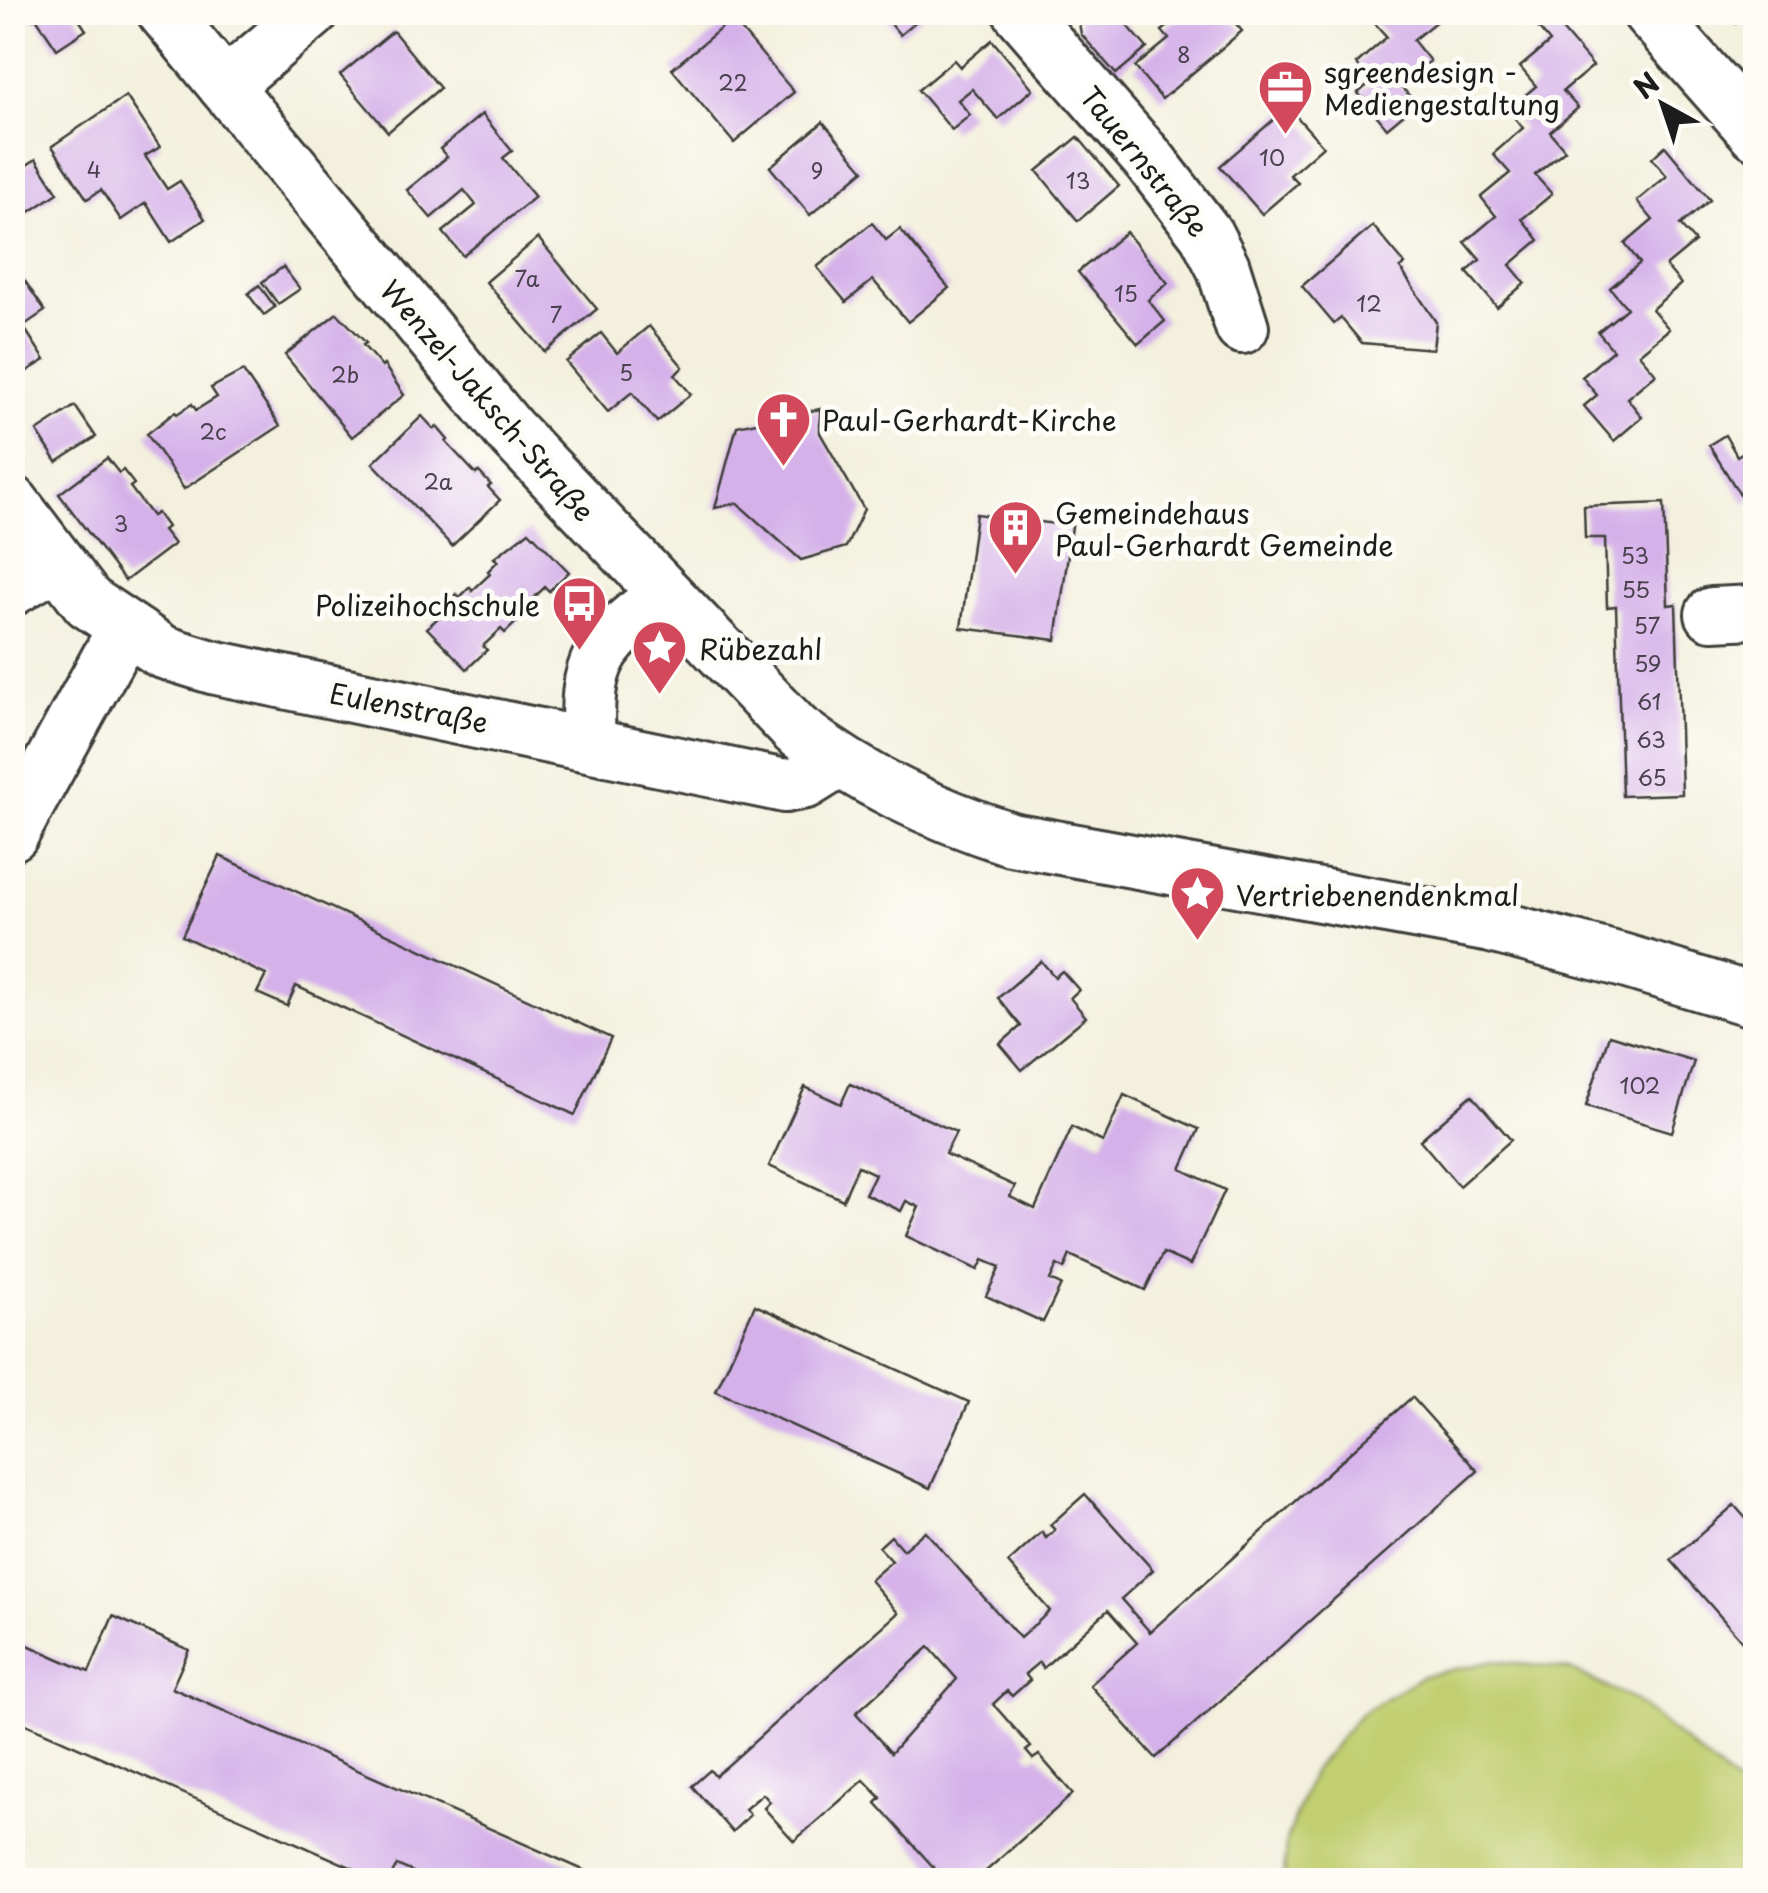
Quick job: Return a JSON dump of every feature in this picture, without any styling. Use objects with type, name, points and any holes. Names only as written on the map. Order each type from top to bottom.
[{"type":"street","name":"Wenzel-Jaksch-Straße","points":[[164,12],[457,371],[664,595],[796,730],[838,762],[941,816],[1011,838],[1490,926],[1756,1001]]},
{"type":"street","points":[[226,86],[312,12]]},
{"type":"street","name":"Tauernstraße","points":[[1020,12],[1150,161],[1206,234],[1223,267],[1242,326]]},
{"type":"street","points":[[1650,12],[1756,134]]},
{"type":"street","name":"Eulenstraße","points":[[12,502],[34,576],[88,602],[163,652],[212,667],[785,786],[806,782],[838,762]]},
{"type":"street","points":[[590,743],[587,708],[595,658],[625,624],[664,595]]},
{"type":"street","points":[[12,834],[124,629]]},
{"type":"green space","points":[[1494,1661],[1568,1669],[1634,1700],[1755,1800],[1755,1880],[1284,1880],[1286,1841],[1312,1772],[1359,1715],[1422,1676]]},
{"type":"building","points":[[28,12],[74,12],[86,30],[57,49]]},
{"type":"building","points":[[881,12],[927,12],[900,35]]},
{"type":"building","points":[[1077,12],[1116,12],[1147,48],[1116,74],[1081,34]]},
{"type":"building","points":[[1185,12],[1226,12],[1242,31],[1162,99],[1135,67],[1169,39],[1162,31]]},
{"type":"building","points":[[1379,12],[1440,12],[1443,16],[1413,40],[1430,61],[1401,86],[1416,104],[1387,128],[1358,93],[1371,82],[1356,64],[1387,37],[1371,19]]},
{"type":"building","points":[[1726,12],[1756,12],[1756,32],[1742,16],[1735,23]]},
{"type":"building","points":[[1548,13],[1593,66],[1563,91],[1578,108],[1550,132],[1565,150],[1535,175],[1552,194],[1522,219],[1539,240],[1510,265],[1525,283],[1497,307],[1467,272],[1480,260],[1465,242],[1496,216],[1481,197],[1510,173],[1493,154],[1523,128],[1508,110],[1536,86],[1520,67],[1550,42],[1535,24]]},
{"type":"building","points":[[732,19],[794,92],[734,143],[672,69]]},
{"type":"building","points":[[393,31],[440,88],[388,132],[340,75]]},
{"type":"building","points":[[992,40],[1033,89],[998,119],[972,89],[958,100],[970,115],[952,130],[918,90],[954,60],[960,67]]},
{"type":"building","points":[[126,96],[160,147],[145,156],[167,189],[180,181],[205,219],[171,242],[146,203],[121,220],[101,190],[87,199],[52,146]]},
{"type":"building","points":[[1288,107],[1323,146],[1290,175],[1298,183],[1262,214],[1220,166]]},
{"type":"building","points":[[482,114],[512,151],[503,158],[535,197],[463,256],[443,232],[476,205],[464,190],[431,218],[407,190],[447,157],[440,149]]},
{"type":"building","points":[[823,122],[864,170],[810,215],[770,167]]},
{"type":"building","points":[[1078,137],[1119,186],[1078,221],[1037,171]]},
{"type":"building","points":[[1665,146],[1710,200],[1680,225],[1695,242],[1666,266],[1681,284],[1652,309],[1669,329],[1639,354],[1656,374],[1627,398],[1642,417],[1614,441],[1584,406],[1597,395],[1582,377],[1613,350],[1598,332],[1627,308],[1610,288],[1640,263],[1625,244],[1653,220],[1637,201],[1667,176],[1652,158]]},
{"type":"building","points":[[36,159],[58,193],[25,215],[12,195],[12,175]]},
{"type":"building","points":[[872,223],[886,240],[900,229],[949,288],[908,322],[873,280],[846,302],[817,267]]},
{"type":"building","points":[[1373,226],[1405,264],[1400,268],[1436,322],[1433,349],[1362,343],[1341,318],[1334,324],[1302,286]]},
{"type":"building","points":[[1126,232],[1168,283],[1148,300],[1165,321],[1138,344],[1078,272]]},
{"type":"building","points":[[538,238],[597,309],[545,352],[486,282]]},
{"type":"building","points":[[12,262],[45,311],[23,326],[45,360],[14,379]]},
{"type":"building","points":[[283,267],[300,289],[278,304],[262,282]]},
{"type":"building","points":[[259,285],[275,307],[264,315],[248,294]]},
{"type":"building","points":[[337,313],[384,365],[404,395],[352,437],[285,355]]},
{"type":"building","points":[[649,326],[683,367],[675,375],[691,394],[657,422],[632,392],[608,412],[566,362],[601,333],[617,353]]},
{"type":"building","points":[[243,371],[280,426],[184,489],[147,434],[175,412],[192,404],[196,410],[217,397],[211,388]]},
{"type":"building","points":[[75,406],[96,437],[57,462],[37,431]]},
{"type":"building","name":"Paul-Gerhardt-Kirche","points":[[820,409],[820,433],[864,509],[846,547],[801,560],[737,503],[715,508],[737,426]]},
{"type":"building","points":[[422,416],[434,429],[437,427],[476,474],[479,472],[500,500],[452,546],[373,463]]},
{"type":"building","points":[[1725,435],[1737,456],[1756,444],[1756,496],[1745,503],[1709,445]]},
{"type":"building","points":[[107,458],[134,484],[130,487],[152,516],[157,513],[174,544],[125,581],[59,494]]},
{"type":"building","points":[[1664,503],[1668,605],[1676,604],[1682,794],[1622,796],[1616,606],[1607,607],[1605,538],[1585,538],[1584,506]]},
{"type":"building","name":"Gemeindehaus Paul-Gerhardt Gemeinde","points":[[976,514],[1072,526],[1056,640],[961,628]]},
{"type":"building","points":[[529,531],[569,572],[526,605],[530,609],[505,633],[501,629],[483,646],[487,650],[467,669],[427,628],[441,615],[438,611],[456,594],[460,597],[470,587],[472,591],[490,574],[488,571],[498,561],[494,558]]},
{"type":"building","points":[[220,856],[611,1038],[575,1115],[296,986],[287,1006],[257,993],[266,975],[182,936]]},
{"type":"building","points":[[1041,961],[1055,977],[1062,971],[1079,990],[1070,998],[1086,1017],[1022,1070],[1000,1044],[1021,1026],[998,998]]},
{"type":"building","points":[[1609,1035],[1694,1061],[1672,1132],[1586,1106]]},
{"type":"building","points":[[850,1084],[956,1132],[945,1154],[1015,1186],[1010,1197],[1035,1209],[1072,1127],[1103,1142],[1124,1095],[1199,1129],[1181,1169],[1225,1190],[1190,1265],[1163,1253],[1145,1290],[1070,1255],[1064,1269],[1057,1265],[1050,1280],[1061,1285],[1043,1322],[986,1296],[1000,1267],[983,1260],[978,1270],[906,1236],[919,1207],[906,1201],[901,1211],[865,1194],[875,1174],[858,1166],[843,1200],[769,1166],[805,1087],[841,1104]]},
{"type":"building","points":[[1472,1095],[1511,1140],[1459,1186],[1420,1140]]},
{"type":"building","points":[[755,1305],[969,1402],[930,1488],[716,1391]]},
{"type":"building","points":[[1412,1397],[1478,1471],[1156,1758],[1090,1685],[1137,1643],[1108,1610],[1043,1668],[1039,1662],[1025,1674],[1030,1680],[1012,1696],[1007,1691],[993,1704],[1031,1747],[1026,1751],[1033,1759],[1039,1755],[1073,1794],[976,1880],[945,1880],[876,1803],[881,1798],[864,1780],[794,1841],[764,1808],[770,1802],[763,1794],[745,1809],[750,1815],[732,1832],[692,1786],[710,1770],[715,1776],[727,1766],[898,1613],[870,1580],[892,1561],[879,1547],[891,1536],[903,1550],[925,1531],[1020,1638],[1050,1611],[1008,1563],[1042,1532],[1046,1538],[1055,1530],[1050,1525],[1085,1494],[1153,1570],[1121,1599],[1150,1632]],"holes":[[[929,1647],[957,1679],[891,1753],[856,1713]]]},
{"type":"building","points":[[1734,1505],[1756,1530],[1756,1657],[1671,1560]]},
{"type":"building","points":[[113,1616],[189,1650],[172,1688],[606,1880],[431,1880],[397,1865],[389,1880],[380,1880],[12,1718],[12,1638],[89,1672]]},
{"type":"place","name":"sgreendesign - Mediengestaltung","points":[[1285,136]]},
{"type":"place","name":"Paul-Gerhardt-Kirche","points":[[783,468]]},
{"type":"place","name":"Gemeindehaus Paul-Gerhardt Gemeinde","points":[[1016,577]]},
{"type":"place","name":"Polizeihochschule","points":[[579,653]]},
{"type":"place","name":"Rübezahl","points":[[660,697]]},
{"type":"place","name":"Vertriebenendenkmal","points":[[1197,943]]}]
